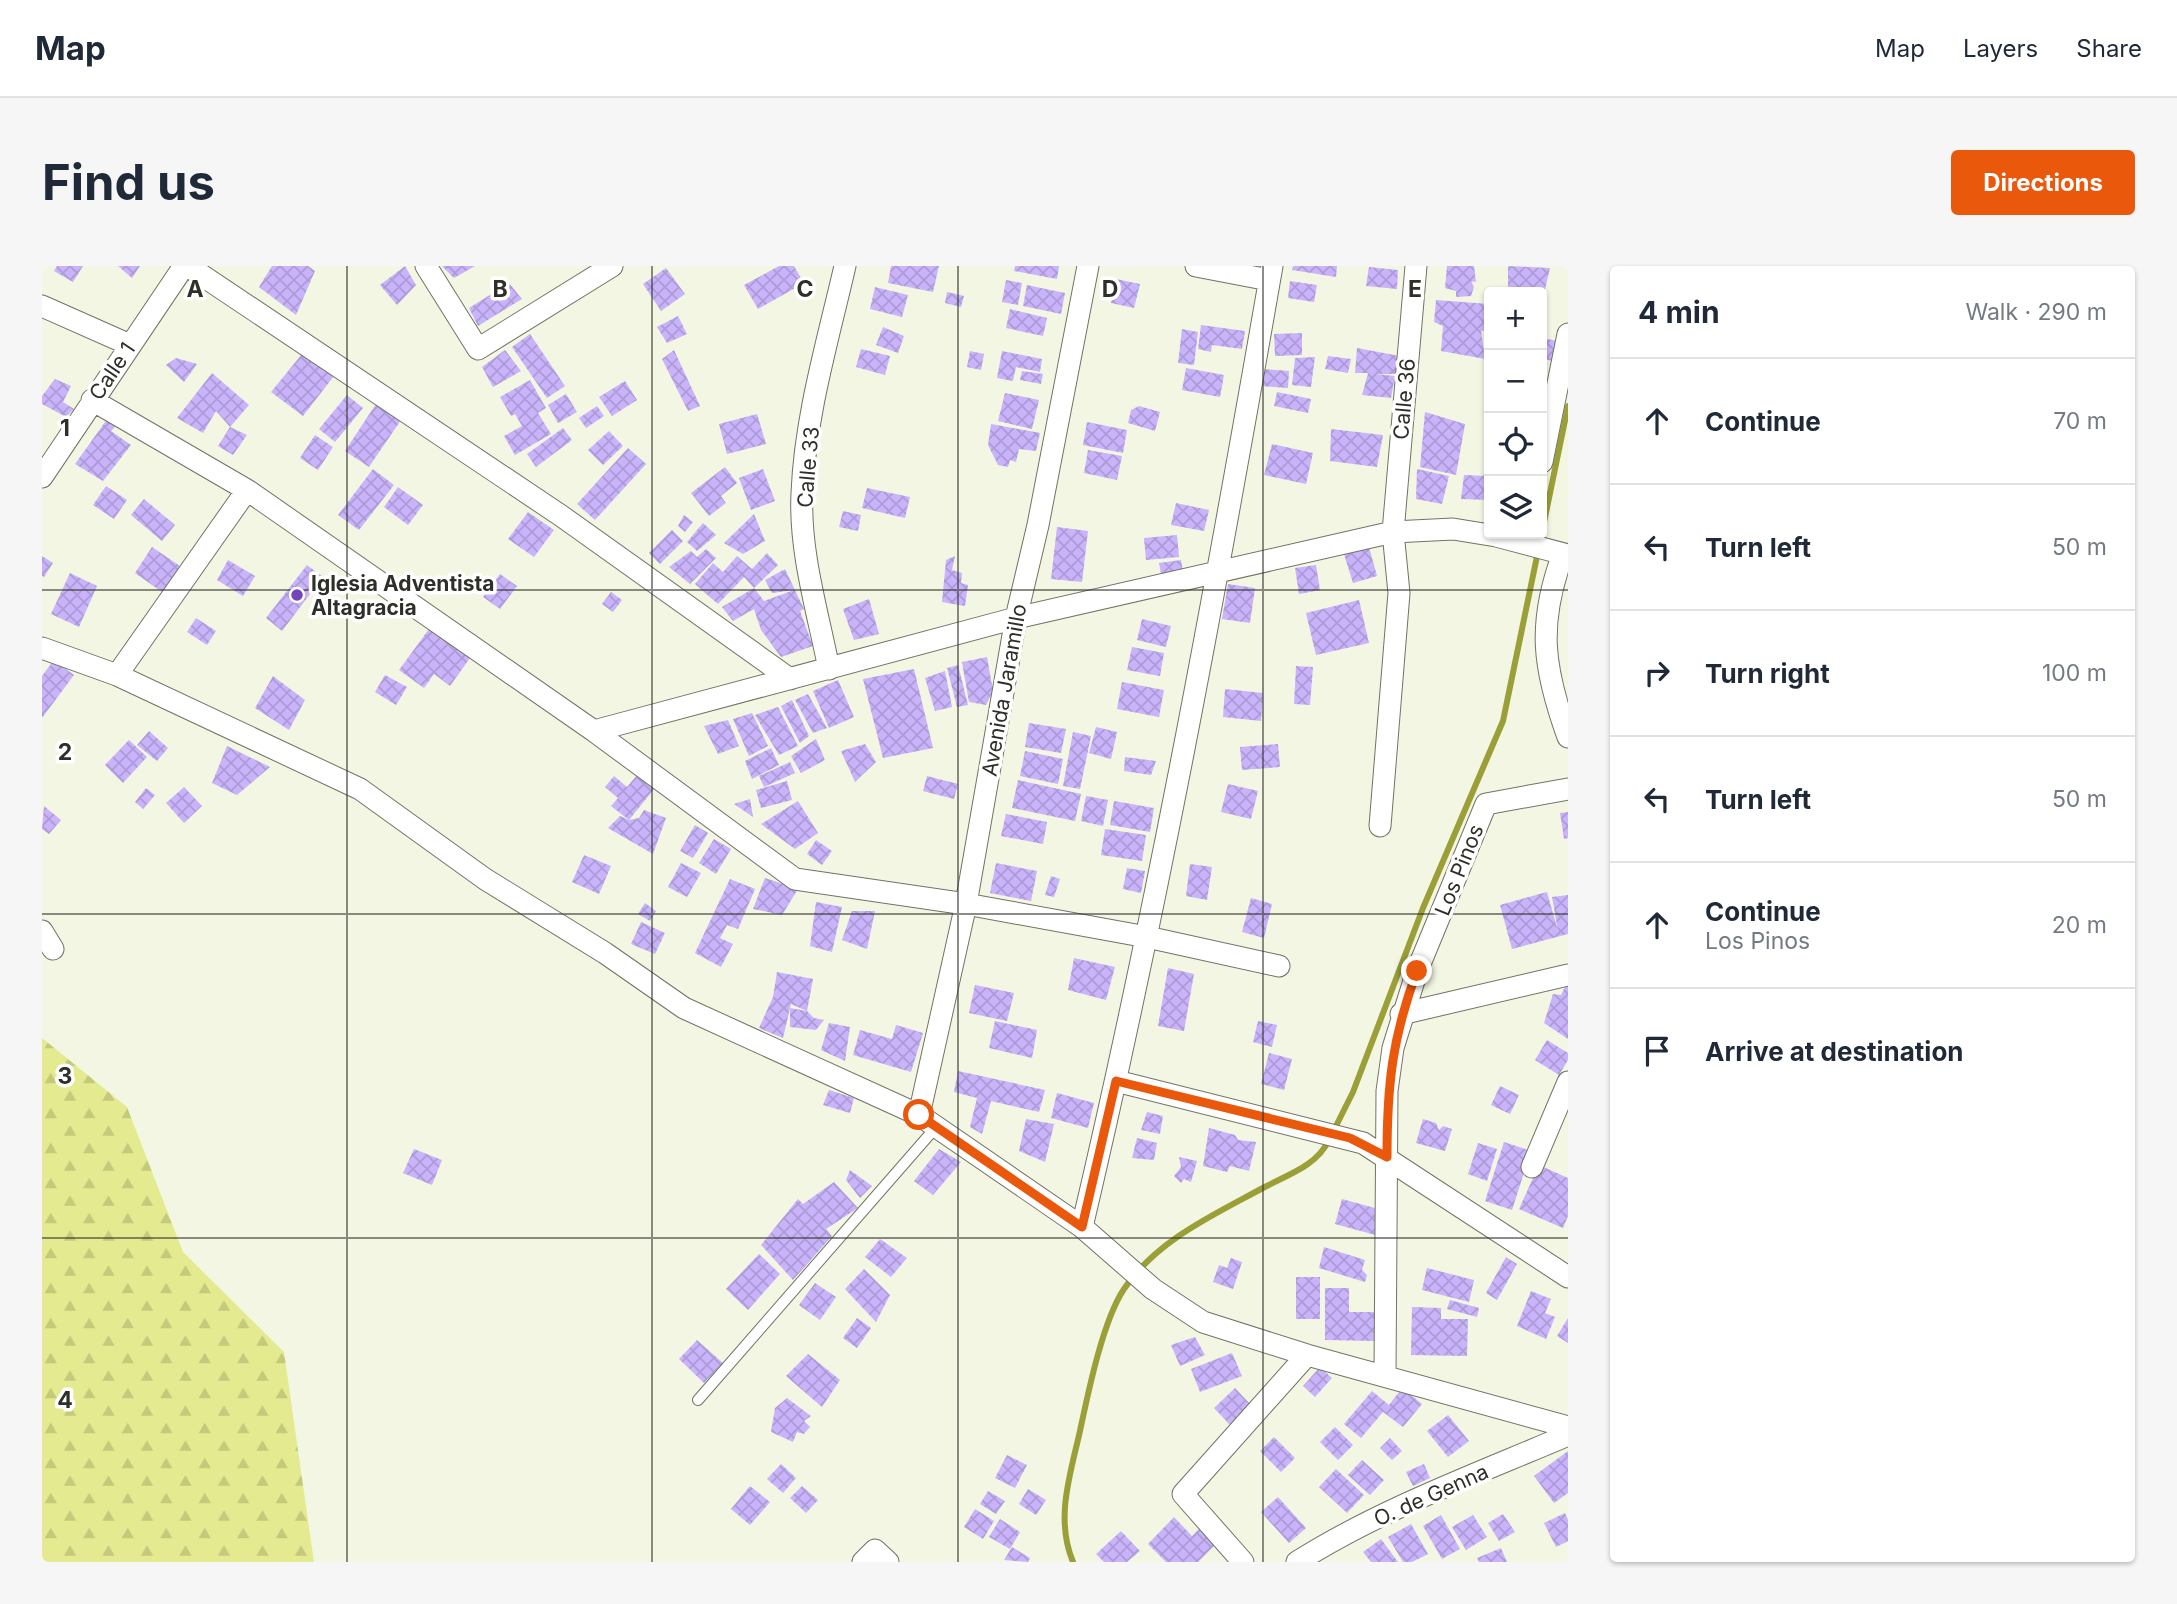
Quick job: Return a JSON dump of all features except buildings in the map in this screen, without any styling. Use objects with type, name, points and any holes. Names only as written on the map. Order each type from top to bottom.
[{"type":"street","name":"Calle 1","points":[[42,477],[92,400],[186,266]]},
{"type":"street","points":[[186,266],[559,515],[790,679]]},
{"type":"street","points":[[426,266],[478,349],[612,266]]},
{"type":"street","name":"Calle 33","points":[[829,669],[806,546],[802,494],[814,405],[845,266]]},
{"type":"street","name":"Avenida Jaramillo","points":[[928,1120],[1016,618],[1038,525],[1088,266]]},
{"type":"street","points":[[1082,1227],[1147,937],[1220,569],[1270,273],[1196,266]]},
{"type":"street","name":"Calle 36","points":[[1380,826],[1399,593],[1392,532],[1416,266]]},
{"type":"street","points":[[42,306],[130,345]]},
{"type":"street","points":[[1547,437],[1568,334]]},
{"type":"street","points":[[92,400],[247,490],[594,731],[795,879],[966,904],[1147,937],[1279,966]]},
{"type":"street","points":[[117,675],[247,490]]},
{"type":"street","points":[[594,731],[1016,618],[1220,569],[1392,532],[1453,529],[1543,546],[1548,608],[1546,650],[1549,686],[1568,737]]},
{"type":"street","points":[[42,648],[117,675],[360,789],[485,879],[605,953],[684,1008],[928,1120],[1082,1227],[1153,1289],[1203,1322],[1307,1355],[1568,1427]]},
{"type":"street","name":"Los Pinos","points":[[1401,1014],[1486,804],[1568,789]]},
{"type":"street","points":[[1385,1375],[1387,1091],[1401,1014],[1568,975]]},
{"type":"street","points":[[1116,1081],[1350,1138],[1387,1157],[1568,1277]]},
{"type":"street","points":[[1532,1167],[1568,1082]]},
{"type":"street","points":[[1243,1562],[1183,1494],[1307,1355]]},
{"type":"street","name":"O. de Genna","points":[[1297,1562],[1325,1544],[1440,1489],[1568,1435]]},
{"type":"street","points":[[863,1562],[875,1550],[888,1562]]},
{"type":"lane","points":[[698,1400],[928,1120]]},
{"type":"green space","points":[[42,1038],[127,1107],[183,1252],[284,1352],[314,1562],[42,1562]]},
{"type":"waterway","points":[[1334,1130],[1353,1092],[1423,908],[1503,721],[1568,406]]},
{"type":"waterway","points":[[1073,1562],[1065,1530],[1066,1497],[1097,1357],[1116,1302],[1137,1272],[1169,1243],[1205,1219],[1308,1164],[1329,1140]]},
{"type":"place","name":"Iglesia Adventista Altagracia","points":[[297,595]]},
{"type":"route","points":[[919,1115],[1082,1227],[1116,1081],[1350,1138],[1387,1157],[1387,1091],[1393,1048],[1401,1014],[1417,971]]}]
